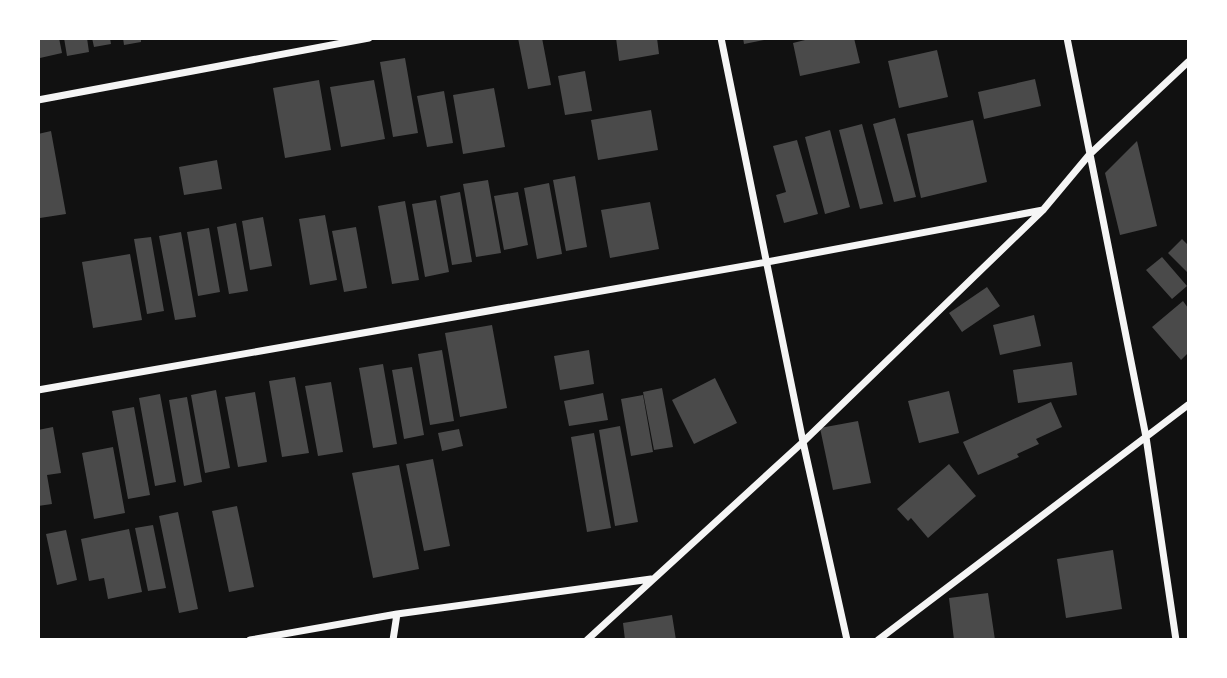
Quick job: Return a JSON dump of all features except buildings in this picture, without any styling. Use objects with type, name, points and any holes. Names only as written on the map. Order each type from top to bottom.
[{"type":"street","points":[[38,100],[369,38]]},
{"type":"street","points":[[721,38],[803,442],[847,639]]},
{"type":"street","points":[[1068,38],[1146,437],[1176,639]]},
{"type":"street","points":[[587,639],[803,442],[1043,210],[1089,155],[1188,62]]},
{"type":"street","points":[[38,390],[767,262],[1043,210]]},
{"type":"street","points":[[878,639],[1188,405]]},
{"type":"street","points":[[250,639],[397,614],[653,579]]},
{"type":"street","points":[[393,639],[397,614]]}]
